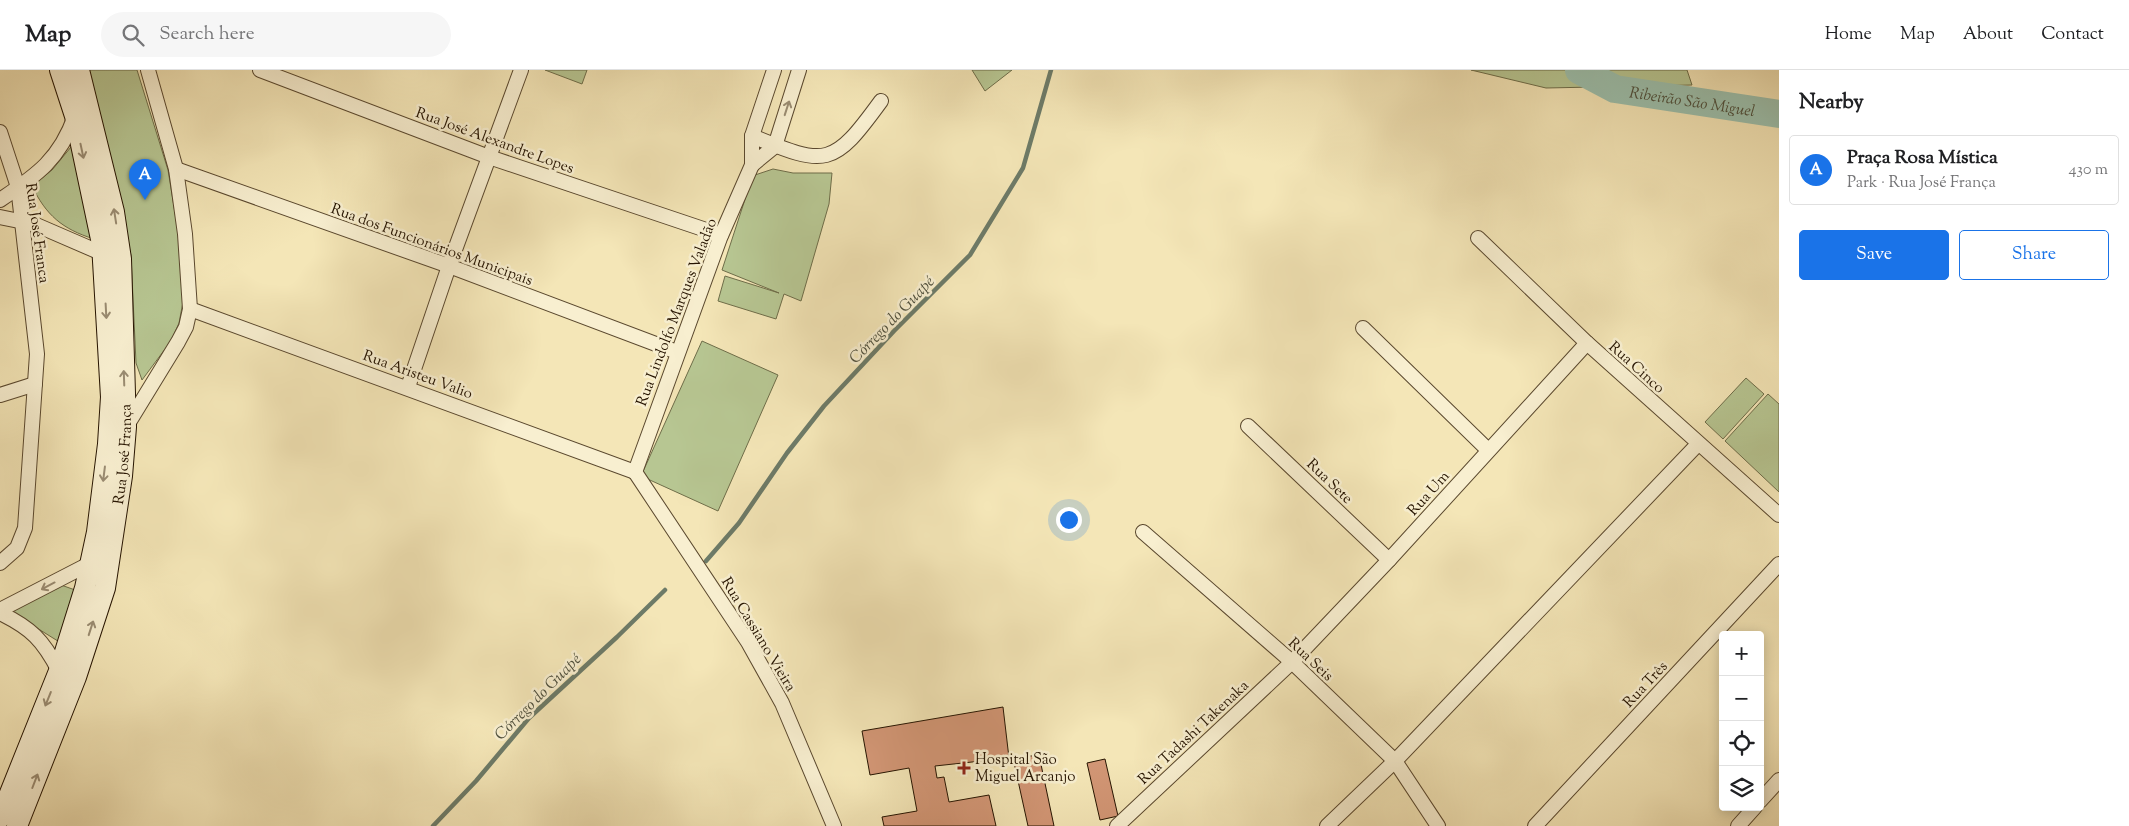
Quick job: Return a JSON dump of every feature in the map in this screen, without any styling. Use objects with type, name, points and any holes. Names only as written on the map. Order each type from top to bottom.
[{"type":"main road","name":"Rua José França","points":[[60,70],[82,114]]},
{"type":"main road","name":"Rua José França","points":[[0,818],[105,588],[100,566],[118,426],[111,397],[112,257],[82,114],[79,70]]},
{"type":"main road","name":"Rua José França","points":[[17,826],[67,674]]},
{"type":"street","points":[[118,426],[178,342],[186,327],[190,310],[185,234],[176,168],[148,70]]},
{"type":"street","name":"Rua José Alexandre Lopes","points":[[260,70],[489,157],[721,235]]},
{"type":"street","points":[[408,387],[448,266],[520,70]]},
{"type":"street","name":"Rua Lindolfo Marques Valadão","points":[[634,472],[721,235],[752,165],[752,136],[774,70]]},
{"type":"street","points":[[775,146],[799,70]]},
{"type":"street","points":[[752,136],[775,146],[813,158],[828,156],[854,138],[881,101]]},
{"type":"street","points":[[0,200],[40,171],[61,148],[82,114]]},
{"type":"street","name":"Rua José Franca","points":[[0,132],[18,187],[37,354],[25,528],[17,548],[0,563]]},
{"type":"street","name":"Rua Lindolfo Marques Valadão","points":[[752,165],[775,146]]},
{"type":"street","name":"Rua dos Funcionários Municipais","points":[[176,168],[448,266],[677,352]]},
{"type":"street","points":[[0,218],[22,220],[67,236],[112,257]]},
{"type":"street","name":"Rua Cinco","points":[[1478,238],[1587,343],[1779,515]]},
{"type":"street","name":"Rua Aristeu Valio","points":[[190,310],[408,387],[634,472]]},
{"type":"street","points":[[1363,328],[1488,450]]},
{"type":"street","name":"Rua Um","points":[[1292,662],[1389,560],[1587,343]]},
{"type":"street","points":[[0,395],[35,384]]},
{"type":"street","name":"Rua Sete","points":[[1248,426],[1389,560]]},
{"type":"street","points":[[1327,826],[1395,761],[1698,444]]},
{"type":"street","name":"Rua Cassiano Vieira","points":[[634,472],[748,642],[782,703],[834,826]]},
{"type":"street","name":"Rua Seis","points":[[1143,532],[1292,662],[1395,761],[1438,826]]},
{"type":"street","name":"Rua Três","points":[[1535,826],[1779,564]]},
{"type":"street","points":[[0,612],[100,566]]},
{"type":"street","points":[[0,612],[36,634],[67,674]]},
{"type":"street","name":"Rua Tadashi Takenaka","points":[[1118,826],[1292,662]]},
{"type":"street","points":[[1764,797],[1779,780]]},
{"type":"street","points":[[1738,826],[1751,811]]},
{"type":"green space","points":[[85,70],[137,70],[168,170],[178,231],[183,302],[179,323],[171,341],[142,380],[136,363],[131,255]]},
{"type":"green space","points":[[545,70],[587,70],[582,84]]},
{"type":"green space","points":[[972,70],[1012,70],[985,91]]},
{"type":"green space","points":[[1471,70],[1687,70],[1692,85],[1546,88]]},
{"type":"green space","points":[[76,146],[94,239],[73,231],[56,220],[43,205],[32,186],[52,170],[71,147]]},
{"type":"green space","points":[[773,169],[793,173],[832,173],[829,204],[801,301],[784,294],[776,319],[718,301],[725,276],[779,293],[722,270],[750,184],[755,175]]},
{"type":"green space","points":[[702,341],[778,375],[718,511],[641,476]]},
{"type":"green space","points":[[1746,378],[1764,394],[1723,439],[1705,422]]},
{"type":"green space","points":[[1768,394],[1779,404],[1779,492],[1725,441]]},
{"type":"green space","points":[[61,585],[78,591],[61,643],[8,610]]},
{"type":"building","points":[[1003,707],[1009,758],[935,766],[937,778],[944,777],[949,802],[989,795],[996,826],[884,826],[882,817],[917,811],[909,768],[870,775],[862,731]]},
{"type":"building","points":[[1039,755],[1054,826],[1028,826],[1013,758]]},
{"type":"building","points":[[1105,759],[1118,816],[1100,820],[1087,763]]},
{"type":"waterway","name":"Córrego do Guapé","points":[[706,561],[739,523],[787,453],[824,406],[894,331],[970,255],[1023,168],[1051,70]]},
{"type":"waterway","name":"Ribeirão São Miguel","points":[[1579,70],[1615,89],[1779,114]]},
{"type":"waterway","name":"Córrego do Guapé","points":[[433,826],[476,781],[529,718],[665,590]]},
{"type":"place","name":"Praça Rosa Mística","points":[[145,200]]},
{"type":"place","name":"Hospital São Miguel Arcanjo","points":[[964,768]]}]
